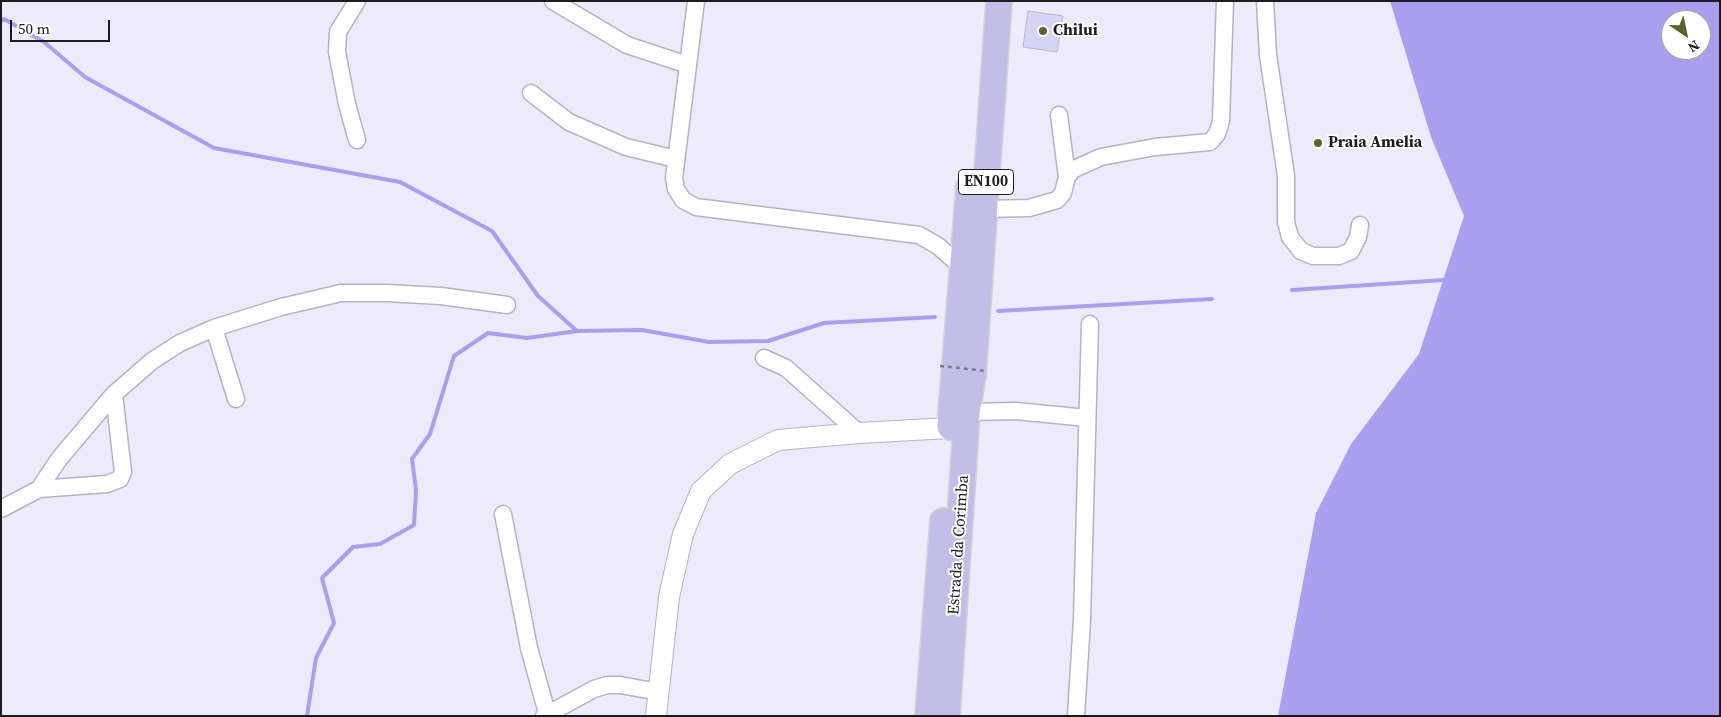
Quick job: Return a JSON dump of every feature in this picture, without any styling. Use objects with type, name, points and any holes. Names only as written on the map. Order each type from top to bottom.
[{"type":"main road","name":"EN100","points":[[966,367],[963,268],[982,1]]},
{"type":"main road","name":"EN100","points":[[959,420],[984,208],[999,1]]},
{"type":"main road","name":"Estrada da Corimba","points":[[928,716],[959,420]]},
{"type":"main road","name":"Estrada da Corimba","points":[[947,716],[959,420]]},
{"type":"street","points":[[357,1],[338,32],[337,52],[347,104],[357,140]]},
{"type":"street","points":[[553,1],[627,45],[688,65]]},
{"type":"street","points":[[696,1],[674,178],[676,189],[683,200],[696,207],[919,235],[938,246],[963,268]]},
{"type":"street","points":[[1067,177],[1072,170],[1101,157],[1155,147],[1210,142],[1218,134],[1221,121],[1225,1]]},
{"type":"street","points":[[1265,1],[1268,55],[1286,176],[1286,222],[1290,237],[1301,251],[1313,256],[1339,256],[1351,251],[1358,237],[1360,225]]},
{"type":"street","points":[[531,93],[570,122],[626,147],[676,159]]},
{"type":"street","points":[[984,208],[1043,205],[1057,200],[1063,193],[1067,177],[1059,115]]},
{"type":"street","points":[[39,489],[59,459],[114,394],[152,361],[180,343],[214,328],[281,306],[341,294],[441,296],[507,306]]},
{"type":"street","points":[[1076,716],[1082,620],[1090,324]]},
{"type":"street","points":[[214,328],[236,399]]},
{"type":"street","points":[[764,358],[786,368],[859,433]]},
{"type":"street","points":[[1,509],[39,489],[106,484],[120,479],[123,472],[114,394]]},
{"type":"street","points":[[656,716],[669,597],[683,534],[701,491],[730,464],[778,440],[859,433],[1016,411],[1087,418]]},
{"type":"street","points":[[502,514],[529,648],[546,714],[607,685],[620,684],[659,692]]},
{"type":"shaded area","points":[[1390,1],[1720,1],[1720,716],[1278,716],[1316,513],[1351,444],[1419,354],[1464,216],[1431,137]]},
{"type":"building","name":"Chilui","points":[[1028,11],[1063,16],[1057,52],[1023,47]]},
{"type":"waterway","points":[[1,21],[4,19],[44,42],[85,77],[214,148],[400,182],[492,231],[538,296],[577,331],[642,330],[709,342],[768,341],[824,323],[935,317]]},
{"type":"waterway","points":[[1292,290],[1444,280]]},
{"type":"waterway","points":[[998,311],[1212,299]]},
{"type":"waterway","points":[[307,716],[316,658],[334,623],[322,578],[353,547],[380,544],[414,525],[416,490],[412,459],[430,434],[454,356],[488,333],[527,338],[577,331]]},
{"type":"place","name":"Chilui","points":[[1043,31]]},
{"type":"place","name":"Praia Amelia","points":[[1318,143]]}]
